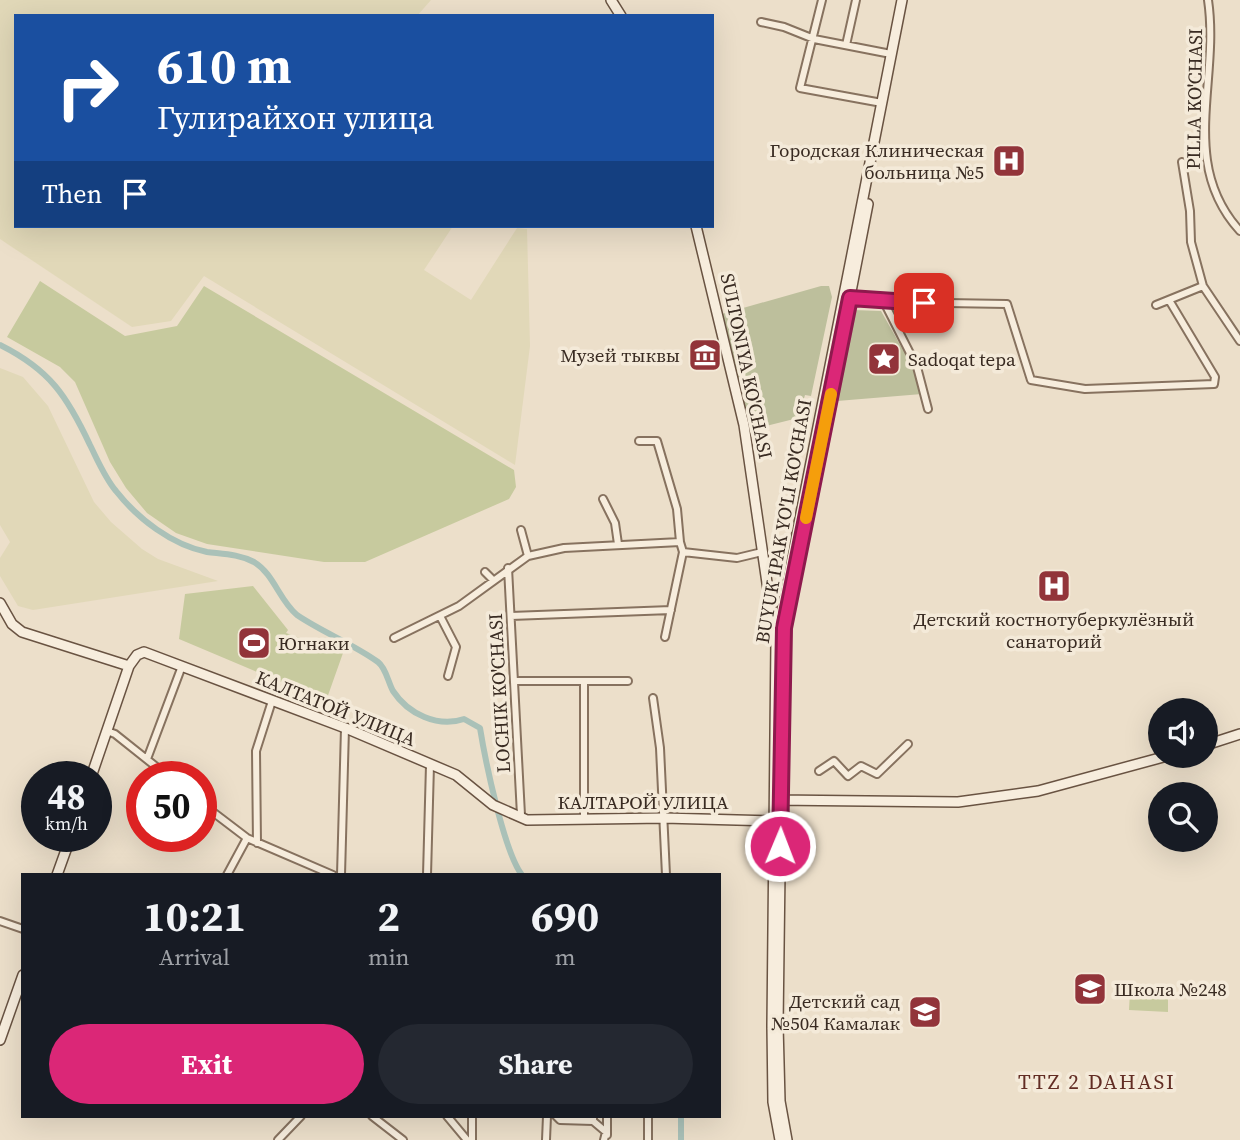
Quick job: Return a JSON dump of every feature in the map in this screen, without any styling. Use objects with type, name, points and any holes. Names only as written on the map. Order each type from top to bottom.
[{"type":"main road","name":"BUYUK IPAK YO'LI KO'CHASI","points":[[780,1140],[774,1102],[772,1026],[784,628],[902,0]]},
{"type":"main road","name":"BUYUK IPAK YO'LI KO'CHASI","points":[[778,800],[776,640],[908,0]]},
{"type":"main road","name":"SULTONIYA KO'CHASI","points":[[696,228],[744,425],[776,640]]},
{"type":"main road","points":[[0,603],[19,630],[128,666],[97,761]]},
{"type":"main road","name":"КАЛТАТОЙ УЛИЦА","points":[[128,666],[137,655],[144,652],[345,728],[456,775],[493,806],[507,812]]},
{"type":"main road","points":[[1218,740],[1240,734]]},
{"type":"main road","points":[[778,800],[930,803],[969,800],[1038,791],[1148,761]]},
{"type":"main road","name":"КАЛТАРОЙ УЛИЦА","points":[[507,812],[527,820],[664,818],[777,821]]},
{"type":"main road","name":"BUYUK IPAK YO'LI KO'CHASI","points":[[777,821],[780,1101],[787,1140]]},
{"type":"main road","points":[[58,873],[65,852]]},
{"type":"main road","points":[[0,1040],[21,981]]},
{"type":"street","points":[[822,0],[800,88],[882,103]]},
{"type":"street","points":[[846,45],[856,0]]},
{"type":"street","name":"PILLA KO'CHASI","points":[[1208,0],[1211,39],[1206,170],[1218,201],[1240,231]]},
{"type":"street","points":[[761,22],[814,39],[891,54]]},
{"type":"street","points":[[1182,162],[1190,211],[1191,242],[1203,286],[1240,341]]},
{"type":"street","points":[[1156,305],[1203,286]]},
{"type":"street","points":[[846,298],[884,302],[1007,304],[1031,380],[1085,389],[1214,384],[1215,377],[1169,300]]},
{"type":"street","points":[[884,302],[917,367],[928,409]]},
{"type":"street","points":[[639,441],[657,441],[677,509],[683,552],[665,637]]},
{"type":"street","points":[[603,499],[615,523],[618,544]]},
{"type":"street","points":[[521,530],[527,556]]},
{"type":"street","points":[[394,638],[460,606],[527,556],[564,548],[680,542]]},
{"type":"street","points":[[683,552],[737,558],[762,552]]},
{"type":"street","name":"LOCHIK KO'CHASI","points":[[509,568],[521,816]]},
{"type":"street","points":[[485,572],[493,580]]},
{"type":"street","points":[[511,616],[671,610]]},
{"type":"street","points":[[440,617],[456,647],[448,676]]},
{"type":"street","points":[[147,759],[182,666]]},
{"type":"street","points":[[515,681],[628,681]]},
{"type":"street","points":[[584,681],[584,818]]},
{"type":"street","points":[[653,698],[664,818],[666,873]]},
{"type":"street","points":[[257,843],[256,751],[272,701]]},
{"type":"street","points":[[341,873],[345,728]]},
{"type":"street","points":[[107,731],[115,734],[149,761]]},
{"type":"street","points":[[819,771],[834,761],[848,776],[861,766],[877,774],[908,744]]},
{"type":"street","points":[[427,873],[430,765]]},
{"type":"street","points":[[217,815],[247,838],[328,873]]},
{"type":"street","points":[[229,873],[247,838]]},
{"type":"street","points":[[0,921],[21,928]]},
{"type":"street","points":[[278,1140],[299,1118]]},
{"type":"street","points":[[375,1118],[403,1140]]},
{"type":"street","points":[[449,1118],[470,1140]]},
{"type":"street","points":[[470,1140],[472,1118]]},
{"type":"street","points":[[546,1140],[547,1118]]},
{"type":"street","points":[[558,1118],[593,1119],[606,1137]]},
{"type":"street","points":[[606,1137],[607,1118]]},
{"type":"street","points":[[648,1118],[648,1140]]},
{"type":"shaded area","points":[[0,0],[431,0],[419,14],[14,14],[14,228],[452,228],[424,270],[471,300],[517,228],[527,229],[530,346],[515,465],[204,276],[171,321],[132,327],[0,239]]},
{"type":"shaded area","points":[[0,368],[23,377],[48,406],[94,502],[111,522],[158,559],[218,581],[33,610],[18,606],[0,576],[0,558],[10,542],[0,525]]},
{"type":"green space","points":[[40,281],[125,336],[177,326],[204,286],[514,470],[516,487],[509,499],[365,562],[324,562],[207,544],[176,533],[147,513],[126,488],[110,462],[75,382],[60,367],[7,337]]},
{"type":"green space","points":[[829,286],[832,297],[811,396],[805,395],[798,418],[750,430],[722,314]]},
{"type":"green space","points":[[853,310],[881,311],[916,373],[922,394],[837,401]]},
{"type":"green space","name":"Югнаки","points":[[253,586],[288,630],[286,633],[343,653],[326,701],[179,639],[185,594]]},
{"type":"green space","points":[[1130,991],[1168,992],[1168,1012],[1129,1010]]},
{"type":"waterway","points":[[0,345],[32,364],[65,398],[108,481],[145,521],[194,549],[237,556],[254,562],[267,573],[297,615],[378,662],[393,691],[415,712],[444,722],[464,719],[480,728],[502,827],[521,873]]},
{"type":"waterway","points":[[681,1118],[681,1140]]},
{"type":"slow traffic","points":[[806,518],[831,394]]},
{"type":"place","name":"Городская Клиническая больница №5","points":[[1009,161]]},
{"type":"place","name":"Музей тыквы","points":[[705,355]]},
{"type":"place","name":"Sadoqat tepa","points":[[884,359]]},
{"type":"place","name":"Детский костнотуберкулёзный санаторий","points":[[1054,586]]},
{"type":"place","name":"Югнаки","points":[[254,643]]},
{"type":"place","name":"Школа №248","points":[[1090,989]]},
{"type":"place","name":"Детский сад №504 Камалак","points":[[925,1012]]},
{"type":"district","name":"TTZ 2 DAHASI","points":[[1097,1081]]},
{"type":"route","points":[[780,846],[784,628],[850,298],[924,303]]}]
